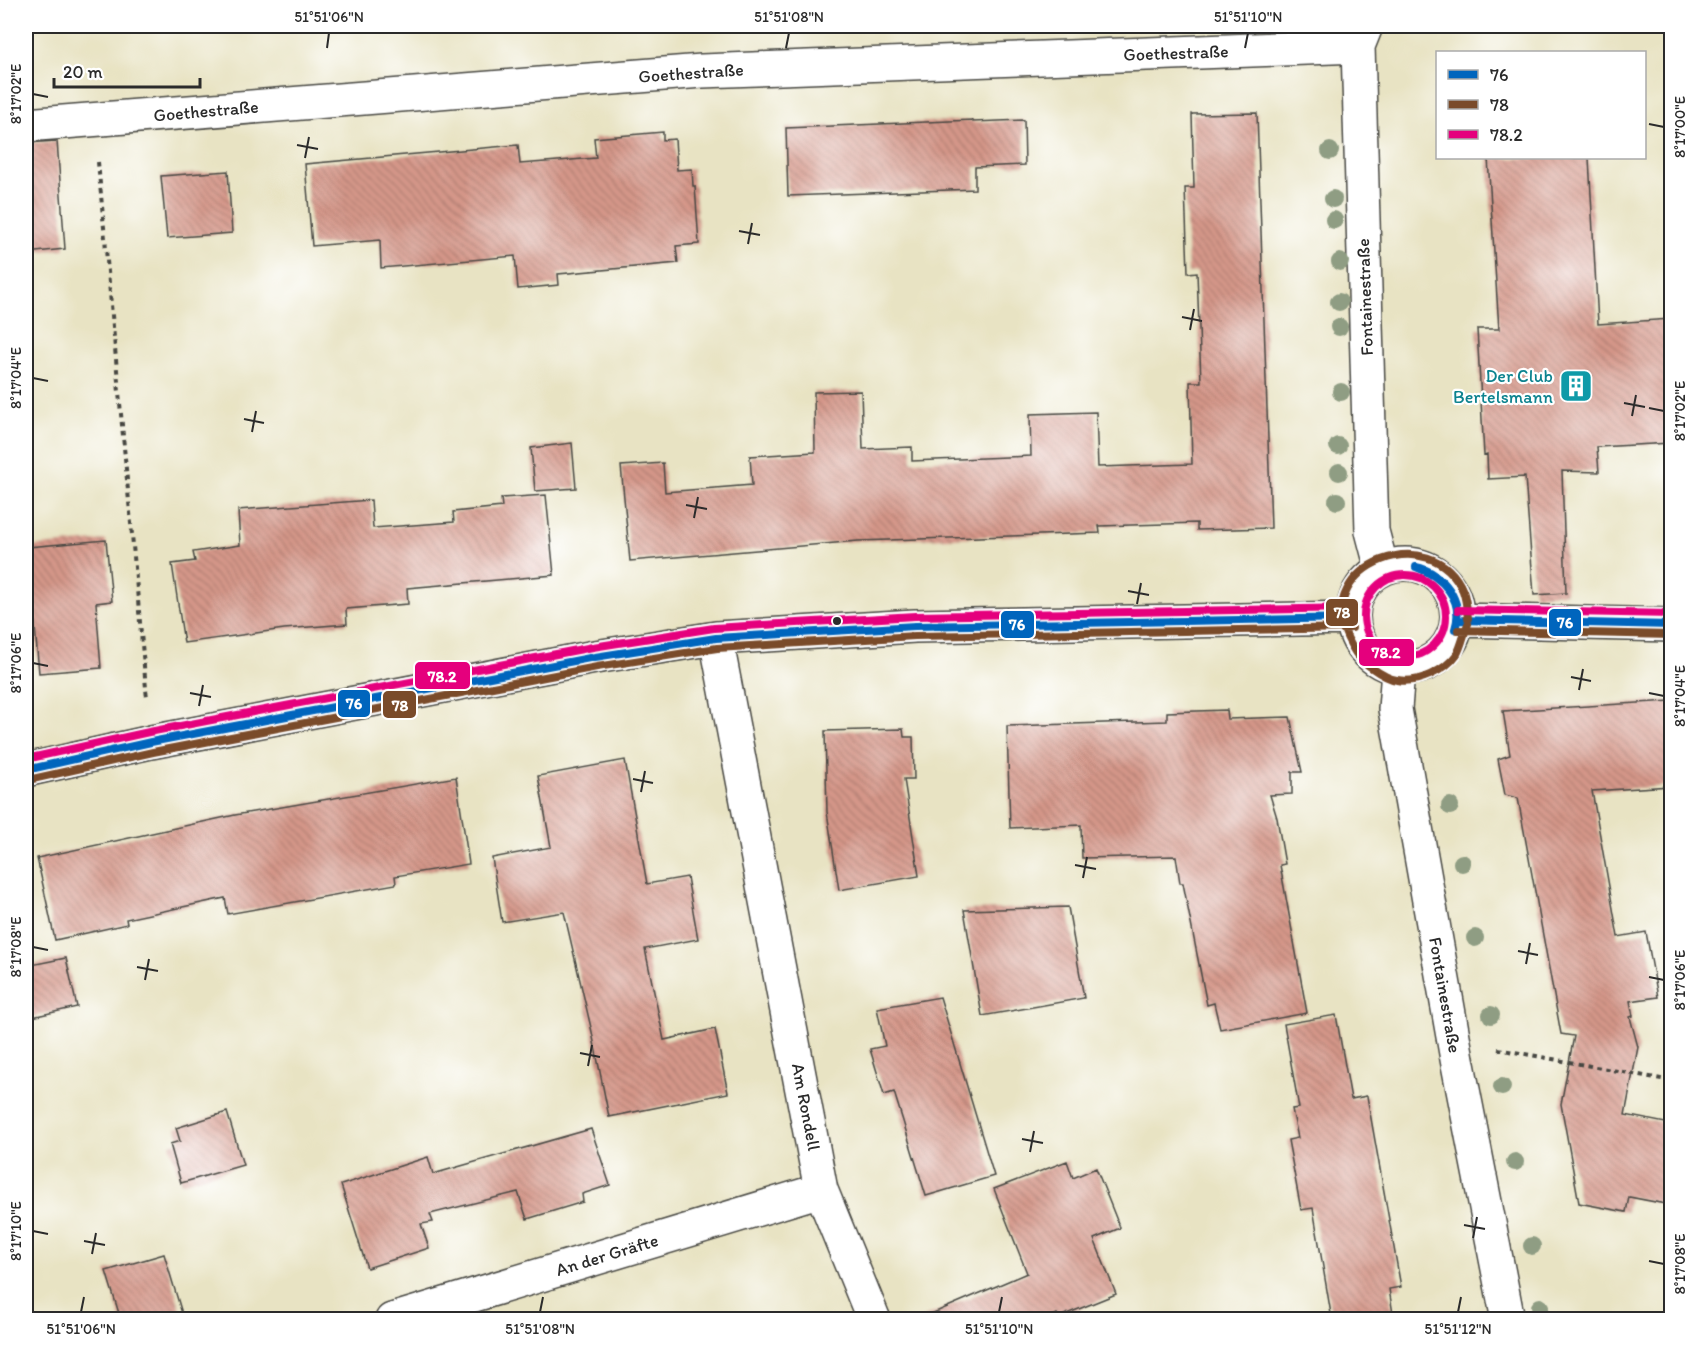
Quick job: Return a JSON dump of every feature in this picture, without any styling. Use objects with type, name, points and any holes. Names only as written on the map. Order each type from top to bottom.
[{"type":"street","name":"Goethestraße","points":[[26,125],[702,71],[1362,36]]},
{"type":"street","name":"Fontainestraße","points":[[1362,36],[1372,531],[1382,569]]},
{"type":"street","points":[[1408,564],[1435,573],[1452,593],[1458,620],[1448,647],[1426,666],[1398,670],[1365,652],[1352,618],[1355,598],[1366,581],[1382,569],[1408,564]]},
{"type":"street","points":[[26,770],[151,742],[595,657],[716,638],[915,627],[1352,618]]},
{"type":"street","points":[[1458,620],[1671,625]]},
{"type":"street","name":"Am Rondell","points":[[716,638],[821,1190],[874,1320]]},
{"type":"street","name":"Fontainestraße","points":[[1398,670],[1395,710],[1457,1059],[1508,1320]]},
{"type":"street","name":"An der Gräfte","points":[[392,1320],[821,1190]]},
{"type":"path","points":[[94,120],[151,742]]},
{"type":"path","points":[[1457,1059],[1499,1049],[1671,1081]]},
{"type":"building","points":[[1257,113],[1271,528],[1197,530],[1197,523],[1099,526],[1100,533],[858,541],[630,561],[621,466],[663,463],[665,492],[752,485],[750,456],[815,452],[814,392],[861,391],[863,449],[912,447],[912,461],[1031,456],[1030,414],[1096,412],[1098,467],[1192,464],[1190,382],[1201,382],[1197,272],[1188,273],[1185,188],[1194,188],[1192,114]]},
{"type":"building","points":[[973,120],[973,122],[1024,120],[1025,165],[975,167],[975,189],[788,196],[786,128]]},
{"type":"building","points":[[663,132],[663,140],[675,139],[677,170],[692,169],[693,186],[695,186],[699,244],[676,246],[678,263],[558,274],[559,285],[518,289],[515,256],[381,268],[380,240],[312,246],[305,164],[518,145],[520,164],[596,158],[594,138]]},
{"type":"building","points":[[57,141],[65,249],[26,253],[26,143]]},
{"type":"building","name":"Der Club Bertelsmann","points":[[1488,159],[1589,159],[1598,324],[1671,319],[1671,443],[1597,447],[1599,472],[1562,471],[1566,593],[1534,595],[1525,477],[1488,479],[1487,454],[1484,455],[1477,329],[1499,329]]},
{"type":"building","points":[[228,171],[232,233],[167,238],[161,176]]},
{"type":"building","points":[[572,443],[576,488],[535,491],[531,448]]},
{"type":"building","points":[[546,495],[554,575],[407,588],[408,604],[346,609],[347,624],[284,629],[184,643],[172,564],[195,561],[193,552],[240,545],[238,510],[371,500],[373,528],[454,522],[453,512],[502,507],[501,498]]},
{"type":"building","points":[[106,540],[112,601],[96,603],[101,668],[39,673],[28,547]]},
{"type":"building","points":[[1671,701],[1671,786],[1592,791],[1618,937],[1646,932],[1658,997],[1630,1001],[1633,1016],[1630,1017],[1638,1047],[1625,1115],[1671,1124],[1671,1205],[1629,1197],[1626,1212],[1579,1203],[1561,1104],[1574,1036],[1561,1034],[1518,798],[1505,795],[1498,759],[1510,755],[1503,711]]},
{"type":"building","points":[[1227,710],[1228,719],[1290,717],[1302,772],[1292,772],[1292,794],[1270,795],[1277,818],[1285,864],[1280,865],[1307,1013],[1220,1029],[1214,1003],[1207,1005],[1176,856],[1082,858],[1081,825],[1010,828],[1007,726],[1167,721],[1167,712]]},
{"type":"building","points":[[903,729],[904,737],[913,737],[914,779],[904,779],[919,876],[839,890],[827,812],[825,731]]},
{"type":"building","points":[[625,760],[647,884],[687,877],[698,939],[645,949],[664,1040],[715,1029],[728,1093],[609,1117],[564,912],[502,922],[492,858],[551,847],[538,776]]},
{"type":"building","points":[[456,777],[469,864],[395,876],[396,884],[228,914],[225,898],[126,919],[127,924],[55,940],[37,858],[235,815]]},
{"type":"building","points":[[1068,907],[1084,998],[982,1016],[964,910]]},
{"type":"building","points":[[66,958],[77,1007],[32,1017],[26,988],[26,966]]},
{"type":"building","points":[[940,997],[994,1176],[926,1196],[894,1092],[884,1095],[870,1049],[885,1046],[877,1008]]},
{"type":"building","points":[[1336,1015],[1351,1099],[1367,1096],[1401,1287],[1389,1289],[1394,1320],[1332,1320],[1313,1208],[1301,1210],[1288,1140],[1298,1138],[1292,1109],[1299,1108],[1284,1024]]},
{"type":"building","points":[[227,1112],[243,1165],[181,1183],[170,1144],[180,1141],[176,1128]]},
{"type":"building","points":[[591,1129],[610,1185],[582,1194],[583,1202],[527,1219],[518,1192],[430,1214],[433,1222],[421,1224],[429,1248],[367,1268],[341,1185],[428,1157],[433,1174]]},
{"type":"building","points":[[1067,1161],[1073,1178],[1096,1168],[1120,1228],[1094,1239],[1116,1294],[1059,1317],[1057,1314],[1044,1320],[917,1320],[1027,1273],[994,1189]]},
{"type":"building","points":[[164,1254],[184,1320],[121,1320],[106,1271]]},
{"type":"transit line","name":"78","points":[[1468,618],[1463,591],[1448,569],[1427,558],[1404,555],[1381,560],[1361,572],[1347,589],[1342,611],[1347,637],[1357,655],[1387,677],[1405,681],[1430,675],[1452,660],[1457,654],[1468,624]]},
{"type":"transit line","name":"76","points":[[1416,567],[1435,575],[1449,590],[1457,609],[1455,629]]},
{"type":"transit line","name":"76","points":[[1416,567],[1434,576],[1449,590],[1457,608],[1455,629]]},
{"type":"transit line","name":"78.2","points":[[1405,575],[1421,578],[1434,587],[1443,600],[1446,616],[1443,632],[1434,645],[1421,654],[1405,657],[1389,654],[1376,645],[1367,632],[1364,616],[1367,600],[1376,587],[1389,578],[1405,575]]},
{"type":"transit line","name":"78.2","points":[[26,759],[149,732],[593,647],[714,628],[915,616],[1352,608]]},
{"type":"transit line","name":"78.2","points":[[1458,610],[1672,614]]},
{"type":"transit line","name":"76","points":[[26,770],[151,742],[595,657],[716,638],[915,626],[1352,618]]},
{"type":"transit line","name":"76","points":[[1458,620],[1672,625]]},
{"type":"transit line","name":"78","points":[[28,780],[153,752],[597,667],[717,648],[915,636],[1352,628]]},
{"type":"transit line","name":"78","points":[[1458,630],[1672,635]]},
{"type":"place","name":"Der Club Bertelsmann","points":[[1576,386]]}]
